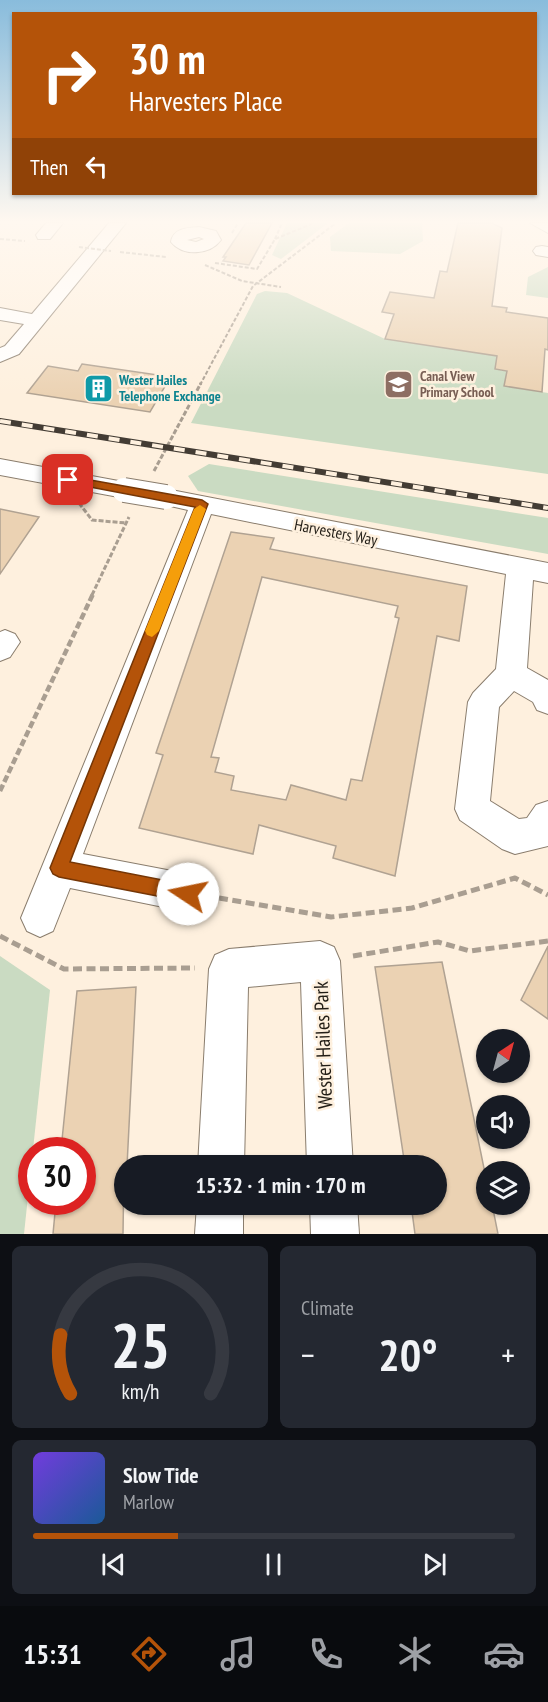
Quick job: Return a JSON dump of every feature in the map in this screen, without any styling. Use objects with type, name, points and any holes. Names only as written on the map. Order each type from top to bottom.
[{"type":"street","points":[[0,356],[12,350],[69,281]]},
{"type":"street","points":[[0,314],[36,320]]},
{"type":"street","name":"Harvesters Way","points":[[0,467],[166,497],[548,573]]},
{"type":"street","points":[[40,918],[202,504]]},
{"type":"street","points":[[520,568],[511,674],[484,702],[472,809],[515,837],[537,833],[548,817]]},
{"type":"street","points":[[511,674],[544,693],[548,701]]},
{"type":"street","points":[[59,868],[188,894]]},
{"type":"street","name":"Wester Hailes Park","points":[[229,969],[320,961],[329,1155]]},
{"type":"street","points":[[221,1155],[229,969]]},
{"type":"street","points":[[219,1234],[220,1215]]},
{"type":"street","points":[[334,1215],[335,1234]]},
{"type":"path","points":[[91,484],[78,505],[92,520],[126,523]]},
{"type":"path","points":[[188,894],[331,917],[412,908],[515,878],[548,895]]},
{"type":"path","points":[[0,936],[64,969],[229,969]]},
{"type":"path","points":[[320,961],[438,942],[470,951],[548,941]]},
{"type":"green space","points":[[528,281],[548,281],[548,298],[526,295]]},
{"type":"green space","points":[[265,291],[287,293],[385,339],[497,356],[495,369],[507,371],[505,386],[548,393],[548,474],[191,423],[257,294]]},
{"type":"green space","points":[[209,464],[548,518],[548,554],[198,491],[188,476]]},
{"type":"green space","points":[[0,956],[50,990],[34,1137],[18,1137],[18,1215],[26,1215],[24,1234],[0,1234]]},
{"type":"building","points":[[438,281],[495,281],[492,306],[507,308],[506,312],[548,318],[548,350],[545,349],[542,392],[504,386],[507,371],[495,369],[497,356],[385,339],[394,314],[382,312],[390,292],[434,298]]},
{"type":"building","name":"Wester Hailes Telephone Exchange","points":[[82,364],[158,375],[154,382],[167,383],[150,412],[27,393],[48,366],[78,371]]},
{"type":"building","points":[[0,509],[39,517],[0,574]]},
{"type":"building","points":[[231,532],[274,538],[270,549],[467,586],[459,641],[437,636],[395,876],[333,858],[336,846],[259,825],[253,854],[139,828],[163,755],[156,753]],"holes":[[[262,577],[398,606],[395,617],[399,618],[362,781],[351,779],[346,800],[291,785],[286,800],[231,790],[234,776],[215,772],[219,758],[211,757]]]},
{"type":"building","points":[[548,946],[548,1019],[521,1000]]},
{"type":"building","points":[[442,962],[476,1129],[476,1149],[480,1149],[483,1161],[476,1161],[476,1215],[494,1215],[498,1234],[415,1234],[412,1215],[447,1215],[447,1155],[403,1155],[375,967]]},
{"type":"building","points":[[136,987],[128,1155],[114,1155],[114,1215],[123,1215],[123,1234],[53,1234],[55,1215],[96,1215],[96,1137],[62,1137],[77,991]]},
{"type":"railway","points":[[0,421],[548,508]]},
{"type":"slow traffic","points":[[152,631],[200,509]]},
{"type":"place","name":"Canal View Primary School","points":[[399,384]]},
{"type":"place","name":"Wester Hailes Telephone Exchange","points":[[98,388]]},
{"type":"route","points":[[68,480],[202,504],[59,868],[188,894]]}]
